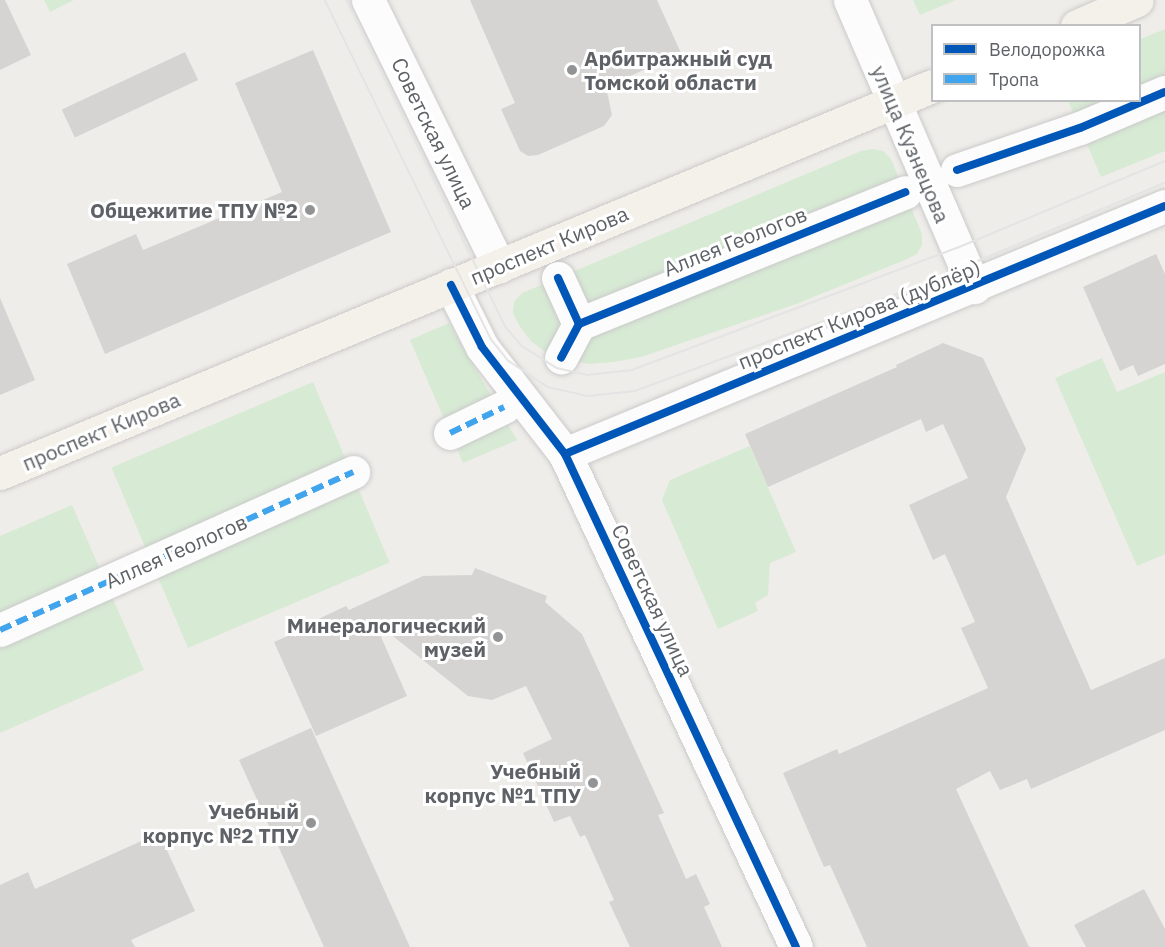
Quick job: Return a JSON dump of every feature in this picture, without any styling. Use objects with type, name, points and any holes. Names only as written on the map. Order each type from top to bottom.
[{"type":"main road","points":[[1082,24],[1137,0]]},
{"type":"main road","name":"проспект Кирова","points":[[0,473],[931,87]]},
{"type":"street","name":"Советская улица","points":[[368,0],[499,266]]},
{"type":"street","name":"улица Кузнецова","points":[[850,0],[892,102],[974,287]]},
{"type":"street","points":[[957,170],[1080,128],[1165,92]]},
{"type":"street","name":"Аллея Геологов","points":[[579,324],[904,192]]},
{"type":"street","name":"проспект Кирова (дублёр)","points":[[565,454],[974,287],[1165,206]]},
{"type":"street","points":[[558,278],[579,324],[561,358]]},
{"type":"street","name":"Советская улица","points":[[451,285],[482,347],[565,454],[796,947]]},
{"type":"street","points":[[450,433],[504,407]]},
{"type":"street","name":"Аллея Геологов","points":[[0,630],[352,472]]},
{"type":"green space","points":[[44,0],[74,0],[50,12]]},
{"type":"green space","points":[[913,0],[956,0],[920,15]]},
{"type":"green space","points":[[1165,29],[1165,151],[1101,177],[1068,102],[1141,102],[1141,39]]},
{"type":"green space","points":[[873,149],[883,151],[891,159],[922,234],[922,245],[917,254],[905,260],[796,304],[641,357],[614,362],[589,364],[561,358],[544,351],[531,341],[513,313],[514,302],[522,293],[861,151]]},
{"type":"green space","points":[[449,323],[517,440],[463,463],[410,340]]},
{"type":"green space","points":[[1102,358],[1117,392],[1165,372],[1165,554],[1137,566],[1055,378]]},
{"type":"green space","points":[[313,382],[390,562],[188,648],[111,468]]},
{"type":"green space","points":[[750,446],[796,552],[770,563],[768,595],[755,603],[758,611],[718,629],[662,500],[670,480]]},
{"type":"green space","points":[[72,505],[144,670],[0,733],[0,536]]},
{"type":"building","points":[[0,0],[5,0],[31,55],[0,70]]},
{"type":"building","name":"Арбитражный суд Томской области","points":[[470,0],[657,0],[681,53],[606,87],[612,115],[604,126],[538,155],[528,156],[520,151],[501,109],[515,103]]},
{"type":"building","name":"Общежитие ТПУ №2","points":[[313,50],[391,232],[105,354],[67,264],[136,234],[143,250],[282,192],[235,83]]},
{"type":"building","points":[[185,52],[198,80],[75,138],[62,109]]},
{"type":"building","points":[[1156,254],[1165,274],[1165,364],[1138,376],[1133,365],[1120,371],[1083,287]]},
{"type":"building","points":[[0,298],[35,380],[0,395]]},
{"type":"building","points":[[943,343],[983,358],[1026,449],[1006,497],[1091,690],[1165,658],[1165,730],[1031,789],[1027,779],[1000,790],[990,771],[956,789],[1029,947],[867,947],[830,865],[824,867],[783,773],[837,749],[839,754],[988,688],[961,628],[975,622],[945,554],[933,560],[909,505],[968,478],[943,424],[926,432],[921,419],[768,487],[745,434],[897,367],[896,365]]},
{"type":"building","name":"Учебный корпус №1 ТПУ","points":[[475,568],[547,596],[545,602],[582,634],[664,813],[658,815],[686,879],[696,874],[710,904],[704,907],[722,947],[630,947],[609,902],[614,900],[585,835],[580,837],[570,816],[554,822],[523,753],[552,739],[526,686],[492,700],[468,696],[374,621],[407,696],[316,736],[274,642],[313,625],[312,622],[346,606],[349,610],[423,576],[472,575]]},
{"type":"building","name":"Учебный корпус №2 ТПУ","points":[[311,728],[410,947],[324,947],[239,760]]},
{"type":"building","name":"Учебный корпус №2 ТПУ","points":[[159,833],[195,911],[131,940],[135,947],[0,947],[0,885],[28,872],[35,889]]},
{"type":"building","points":[[1144,889],[1165,929],[1165,947],[1086,947],[1074,925]]},
{"type":"tram line","points":[[325,0],[491,339],[509,361],[548,387],[588,396],[635,391],[911,289],[1165,183]]},
{"type":"tram line","points":[[347,0],[506,327],[522,346],[557,368],[587,375],[632,370],[957,248],[1165,161]]},
{"type":"marked path","points":[[450,433],[504,407]]},
{"type":"marked path","points":[[0,630],[353,472]]},
{"type":"cycle path","points":[[957,170],[1080,128],[1165,92]]},
{"type":"cycle path","points":[[579,324],[905,192]]},
{"type":"cycle path","points":[[565,454],[1165,206]]},
{"type":"cycle path","points":[[558,278],[579,324],[561,358]]},
{"type":"cycle path","points":[[451,285],[482,347],[565,454],[796,947]]},
{"type":"place","name":"Арбитражный суд Томской области","points":[[572,70]]},
{"type":"place","name":"Общежитие ТПУ №2","points":[[310,210]]},
{"type":"place","name":"Минералогический музей","points":[[498,637]]},
{"type":"place","name":"Учебный корпус №1 ТПУ","points":[[593,783]]},
{"type":"place","name":"Учебный корпус №2 ТПУ","points":[[311,823]]}]
